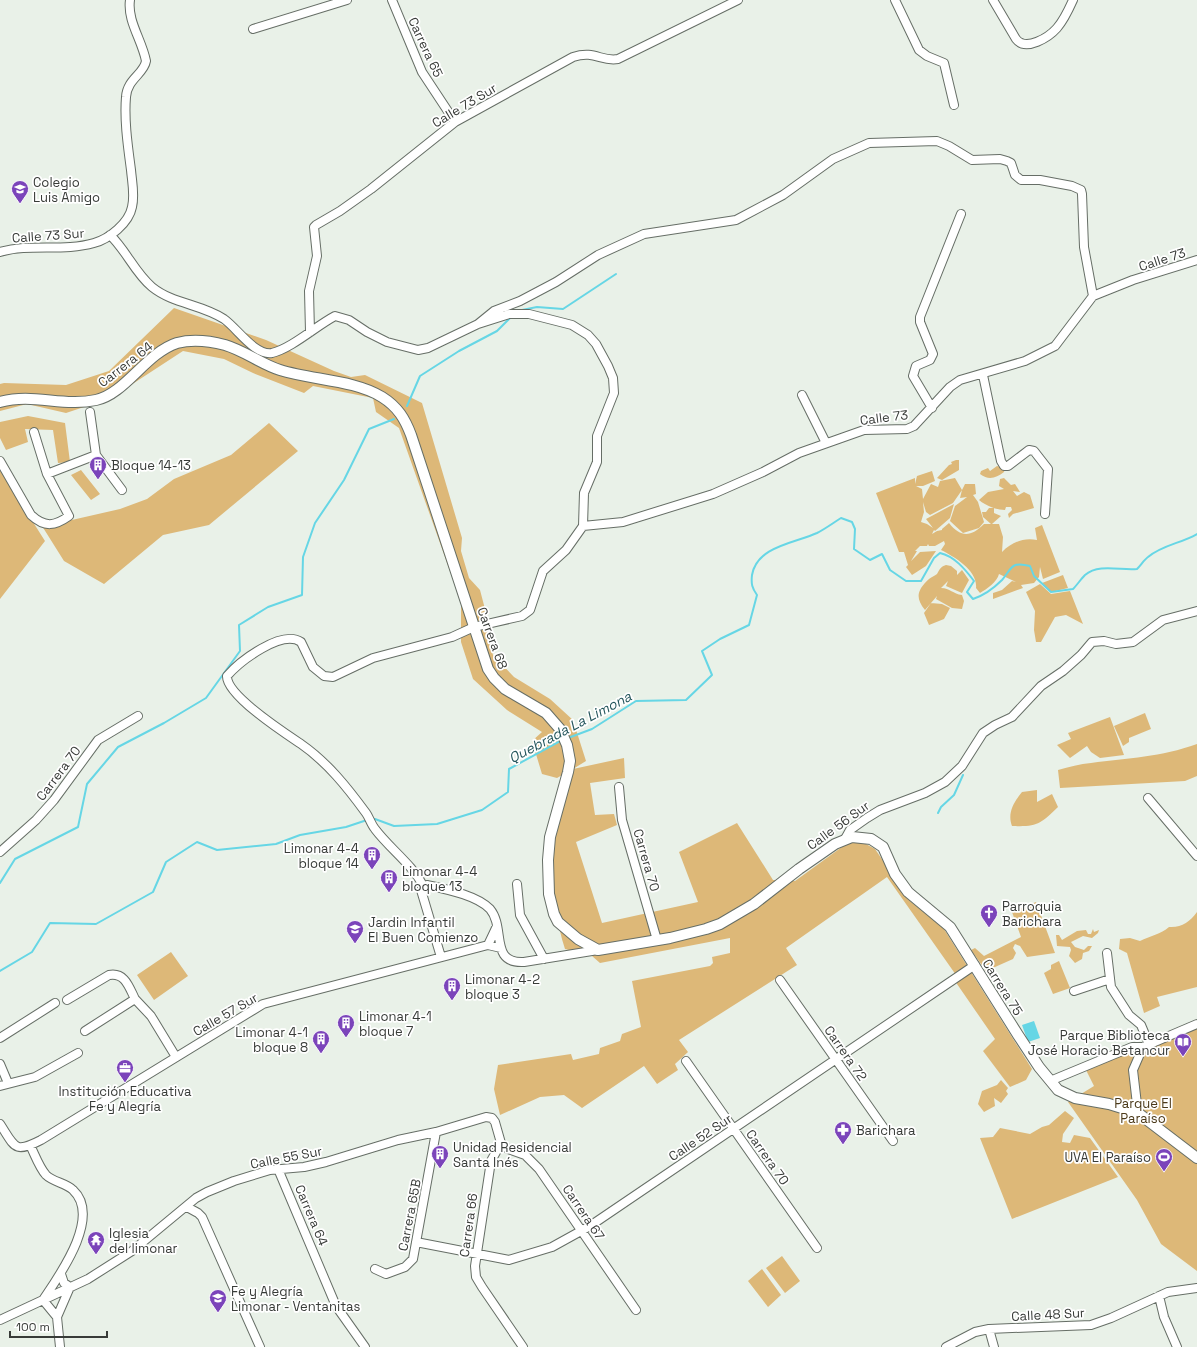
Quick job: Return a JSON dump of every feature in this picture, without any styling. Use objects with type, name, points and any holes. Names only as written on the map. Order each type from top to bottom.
[{"type":"street","points":[[130,0],[129,15],[143,48],[146,61],[127,88],[126,97],[128,144],[133,196],[132,208],[128,217],[110,235],[151,286],[167,297],[197,306],[223,318],[259,351],[272,353],[289,345],[335,316],[339,316],[387,342],[402,347],[423,350],[478,324],[509,314],[539,316],[572,325],[580,329],[596,344],[604,357],[613,378],[614,393],[597,436],[596,462],[584,493],[583,526],[566,550],[543,571],[527,614],[474,627],[452,637],[373,658],[333,677],[324,676],[319,673],[309,661],[301,642],[291,638],[266,646],[244,660],[227,676],[228,683],[258,715],[315,754],[327,765],[367,814],[371,823],[411,868],[424,887]]},
{"type":"street","points":[[253,29],[347,0]]},
{"type":"street","name":"Carrera 65","points":[[392,0],[422,72],[455,122]]},
{"type":"street","name":"Calle 73 Sur","points":[[310,332],[309,291],[317,256],[314,227],[371,189],[455,122],[573,57],[591,54],[607,59],[618,59],[729,2],[738,0]]},
{"type":"street","points":[[895,0],[919,50],[927,56],[940,60],[946,66],[954,105]]},
{"type":"street","points":[[993,0],[1018,42],[1025,44],[1034,43],[1054,31],[1061,23],[1073,0]]},
{"type":"street","points":[[478,324],[494,311],[520,301],[556,282],[598,255],[637,237],[736,220],[783,195],[833,159],[874,142],[937,141],[950,146],[972,160],[1000,159],[1007,161],[1010,163],[1015,175],[1021,180],[1040,180],[1072,186],[1080,190],[1082,194],[1084,247],[1094,296]]},
{"type":"street","points":[[932,408],[913,376],[916,366],[930,360],[933,354],[920,322],[920,317],[961,214]]},
{"type":"street","name":"Calle 73 Sur","points":[[0,252],[24,248],[79,247],[96,242],[110,235]]},
{"type":"street","name":"Calle 73","points":[[583,526],[623,522],[713,494],[763,472],[799,453],[864,430],[907,429],[920,421],[950,387],[960,380],[1025,361],[1055,346],[1094,296],[1133,280],[1197,260]]},
{"type":"street","name":"Carrera 64","points":[[0,402],[22,398],[83,403],[100,400],[114,391],[139,368],[166,348],[178,343],[191,341],[226,345],[279,370],[306,377]]},
{"type":"street","points":[[983,374],[1001,462],[1004,466],[1008,466],[1029,450],[1034,451],[1048,469],[1045,514]]},
{"type":"street","name":"Carrera 68","points":[[306,377],[369,390],[383,397],[402,415],[411,435],[486,664],[494,678],[505,689],[535,706],[555,722],[564,736],[570,761],[550,837],[548,860],[549,894],[554,914],[558,922],[578,939],[598,950]]},
{"type":"street","points":[[802,395],[826,443]]},
{"type":"street","points":[[90,412],[96,455],[122,490]]},
{"type":"street","points":[[0,461],[32,515],[39,522],[50,524],[61,522],[69,516],[47,474],[34,432]]},
{"type":"street","points":[[47,474],[96,455]]},
{"type":"street","name":"Calle 56 Sur","points":[[501,948],[506,958],[516,962],[544,959],[657,940],[706,929],[720,924],[754,904],[799,869],[845,839],[850,830],[867,818],[880,810],[925,793],[945,782],[962,766],[983,733],[995,725],[1012,717],[1041,686],[1063,671],[1081,655],[1092,642],[1104,641],[1116,644],[1133,642],[1163,620],[1197,611]]},
{"type":"street","name":"Carrera 70","points":[[0,852],[36,820],[54,800],[98,740],[138,716]]},
{"type":"street","name":"Carrera 70","points":[[619,787],[622,820],[657,940]]},
{"type":"street","points":[[1148,798],[1197,856]]},
{"type":"street","name":"Carrera 75","points":[[845,839],[852,837],[866,837],[883,847],[895,874],[908,892],[950,927],[1018,1035],[1058,1090],[1075,1098],[1109,1104],[1138,1113],[1197,1158]]},
{"type":"street","points":[[517,884],[520,915],[544,959]]},
{"type":"street","points":[[441,957],[424,906],[421,890],[427,885],[455,892],[483,904],[491,910],[497,926],[501,948]]},
{"type":"street","points":[[488,945],[497,926]]},
{"type":"street","name":"Calle 57 Sur","points":[[30,1145],[263,1004],[488,945],[501,948]]},
{"type":"street","points":[[1107,953],[1111,987],[1129,1015],[1141,1024],[1146,1046],[1133,1070],[1138,1113]]},
{"type":"street","name":"Calle 52 Sur","points":[[416,1242],[509,1260],[552,1247],[583,1231],[975,965]]},
{"type":"street","points":[[68,1000],[109,975],[116,974],[121,976],[125,980],[135,999],[151,1016],[176,1057]]},
{"type":"street","name":"Carrera 72","points":[[780,980],[893,1141]]},
{"type":"street","points":[[1074,991],[1110,980]]},
{"type":"street","points":[[85,1031],[135,999]]},
{"type":"street","points":[[0,1038],[55,1003]]},
{"type":"street","points":[[1050,1081],[1132,1047],[1146,1046],[1197,1024]]},
{"type":"street","points":[[0,1064],[4,1084],[35,1077],[78,1053]]},
{"type":"street","name":"Carrera 70","points":[[686,1061],[817,1248]]},
{"type":"street","name":"Calle 55 Sur","points":[[0,1320],[88,1279],[132,1251],[207,1192],[252,1175],[278,1169],[311,1165],[398,1140],[436,1132],[486,1117],[492,1118],[495,1122],[501,1143]]},
{"type":"street","points":[[0,1124],[18,1148],[24,1148],[30,1145],[47,1175],[72,1189],[82,1204],[83,1213],[80,1233],[61,1274],[43,1300],[57,1317]]},
{"type":"street","name":"Carrera 65B","points":[[375,1269],[386,1274],[405,1267],[413,1259],[436,1132]]},
{"type":"street","name":"Carrera 67","points":[[501,1143],[508,1149],[525,1155],[539,1169],[636,1310]]},
{"type":"street","name":"Carrera 66","points":[[501,1143],[491,1161],[475,1254],[476,1277],[523,1347]]},
{"type":"street","name":"Carrera 64","points":[[278,1169],[336,1306],[365,1347]]},
{"type":"street","points":[[188,1207],[198,1213],[211,1235],[260,1347]]},
{"type":"street","points":[[60,1347],[57,1317],[70,1287],[64,1283],[61,1274]]},
{"type":"street","name":"Calle 48 Sur","points":[[946,1347],[975,1332],[989,1329],[1091,1325],[1112,1318],[1168,1292],[1197,1288]]},
{"type":"street","points":[[1159,1296],[1164,1317],[1177,1347]]},
{"type":"street","points":[[989,1329],[994,1347]]},
{"type":"green space","points":[[174,308],[266,340],[334,371],[351,377],[365,375],[422,403],[462,538],[461,551],[469,578],[480,590],[485,609],[484,618],[493,655],[514,677],[550,699],[573,720],[586,761],[573,769],[624,758],[625,778],[590,783],[595,815],[614,814],[617,825],[576,842],[602,923],[698,902],[679,852],[737,823],[773,880],[795,881],[846,844],[858,842],[866,844],[875,849],[886,865],[892,878],[910,901],[944,929],[1032,1069],[1026,1080],[1010,1087],[983,1051],[995,1039],[957,984],[956,975],[887,877],[786,948],[797,965],[679,1040],[688,1052],[675,1064],[678,1070],[657,1084],[644,1066],[582,1108],[564,1095],[540,1097],[500,1115],[494,1089],[498,1065],[571,1054],[573,1060],[599,1054],[600,1048],[620,1041],[622,1034],[641,1027],[632,981],[710,966],[713,963],[712,957],[730,953],[730,938],[600,963],[592,956],[565,949],[558,924],[552,881],[552,853],[553,840],[569,771],[557,778],[542,774],[532,741],[542,732],[507,710],[473,679],[461,642],[461,602],[399,428],[376,412],[373,398],[313,386],[304,393],[253,373],[224,359],[183,351],[111,398],[66,413],[27,404],[0,411],[0,384],[66,385],[109,371]]},
{"type":"green space","points":[[28,416],[65,423],[70,462],[58,463],[53,430],[25,429],[28,442],[6,450],[0,438],[0,422]]},
{"type":"green space","points":[[269,423],[298,451],[209,525],[163,535],[104,584],[64,561],[42,526],[57,527],[63,522],[120,509],[147,499],[174,479],[231,455]]},
{"type":"green space","points":[[959,460],[959,470],[942,480],[937,478],[949,465],[952,464],[951,462]]},
{"type":"green space","points":[[997,466],[1005,468],[1004,472],[998,476],[989,478],[980,474],[981,471],[988,468],[990,471]]},
{"type":"green space","points":[[0,470],[45,541],[0,599]]},
{"type":"green space","points":[[81,470],[100,494],[91,500],[71,475]]},
{"type":"green space","points":[[932,471],[935,481],[923,486],[916,486],[922,489],[923,499],[931,484],[938,487],[940,481],[955,478],[962,490],[953,503],[930,515],[926,512],[923,502],[924,512],[921,522],[933,528],[926,519],[954,504],[950,518],[935,531],[934,530],[932,534],[942,530],[949,523],[953,528],[962,533],[966,534],[975,531],[984,524],[991,524],[983,517],[982,512],[986,512],[989,508],[994,508],[994,513],[1001,516],[992,524],[999,524],[1003,537],[1002,552],[1009,546],[1022,540],[1037,540],[1035,528],[1042,525],[1060,572],[1043,579],[1040,567],[1039,577],[1034,583],[1021,585],[1023,588],[993,599],[993,593],[1002,590],[1012,581],[1016,582],[999,574],[989,587],[980,593],[976,588],[976,582],[969,570],[953,556],[941,550],[945,544],[944,541],[935,546],[929,546],[928,544],[927,546],[920,546],[915,551],[917,551],[911,561],[920,552],[936,551],[926,566],[912,575],[906,567],[908,565],[904,552],[899,552],[876,493],[915,478],[915,484],[917,476]]},
{"type":"green space","points":[[1004,478],[1011,485],[1015,484],[1020,492],[1013,491],[1017,496],[1024,492],[1030,495],[1034,508],[1013,514],[1009,518],[1008,514],[1012,510],[1011,507],[1006,507],[1005,510],[999,509],[988,506],[979,500],[988,492],[1004,489],[999,486],[1000,479]]},
{"type":"green space","points":[[965,484],[975,484],[976,494],[973,495],[978,502],[984,522],[979,528],[963,533],[950,521],[955,506],[967,497],[960,498]]},
{"type":"green space","points":[[946,565],[951,566],[957,571],[957,575],[962,570],[969,580],[962,593],[946,586],[948,581],[941,588],[962,595],[964,601],[962,609],[952,608],[936,599],[937,596],[925,610],[919,598],[920,590],[929,579],[936,575],[941,567]]},
{"type":"green space","points":[[1063,575],[1068,588],[1051,592],[1042,583]]},
{"type":"green space","points":[[1040,584],[1051,594],[1070,591],[1083,624],[1066,615],[1055,617],[1041,642],[1036,642],[1034,630],[1035,611],[1026,592]]},
{"type":"green space","points":[[931,603],[942,604],[950,608],[944,619],[929,625],[924,613]]},
{"type":"green space","points":[[1145,713],[1151,729],[1129,738],[1129,742],[1123,746],[1114,726]]},
{"type":"green space","points":[[1110,717],[1124,755],[1100,758],[1091,752],[1087,746],[1070,758],[1057,745],[1071,739],[1068,733]]},
{"type":"green space","points":[[1197,744],[1197,776],[1185,781],[1060,788],[1058,770],[1083,764],[1170,752]]},
{"type":"green space","points":[[1037,790],[1037,802],[1052,794],[1058,807],[1038,823],[1028,826],[1012,826],[1010,817],[1011,812],[1019,796],[1022,792]]},
{"type":"green space","points":[[1036,902],[1055,953],[1027,957],[1020,946],[1015,944],[1013,948],[1016,953],[1013,959],[986,971],[971,950],[975,948],[984,956],[1021,937],[1012,912]]},
{"type":"green space","points":[[1197,912],[1197,987],[1157,997],[1160,1006],[1144,1013],[1127,953],[1119,949],[1120,939],[1130,938],[1140,941],[1169,927],[1185,924]]},
{"type":"green space","points":[[1093,929],[1094,932],[1099,930],[1098,933],[1092,938],[1083,936],[1071,942],[1075,947],[1084,950],[1088,946],[1092,946],[1089,951],[1083,953],[1082,959],[1075,963],[1069,956],[1071,950],[1070,947],[1057,946],[1056,935],[1059,935],[1062,940],[1077,931],[1086,930],[1088,934],[1091,934]]},
{"type":"green space","points":[[171,952],[188,976],[154,1000],[137,975]]},
{"type":"green space","points":[[1059,961],[1070,988],[1053,994],[1044,973],[1051,969],[1051,965]]},
{"type":"green space","name":"Parque El Paraíso","points":[[1197,1028],[1197,1271],[1161,1244],[1137,1200],[1068,1102],[1094,1086],[1086,1070],[1131,1052],[1158,1045]]},
{"type":"green space","points":[[1001,1080],[1008,1088],[1006,1091],[1008,1094],[1001,1103],[994,1098],[995,1106],[984,1112],[978,1104],[982,1091],[997,1085]]},
{"type":"green space","points":[[1065,1111],[1074,1118],[1063,1134],[1062,1142],[1070,1143],[1074,1135],[1090,1138],[1118,1177],[1012,1219],[980,1138],[993,1137],[1000,1128],[1030,1134],[1049,1125]]},
{"type":"green space","points":[[782,1256],[800,1281],[785,1293],[766,1268]]},
{"type":"green space","points":[[762,1269],[781,1295],[768,1307],[748,1281]]},
{"type":"water","points":[[1034,1021],[1040,1038],[1028,1042],[1022,1025]]},
{"type":"waterway","points":[[517,311],[537,307],[563,309],[616,274]]},
{"type":"waterway","points":[[407,406],[420,376],[459,351],[497,331],[511,317]]},
{"type":"waterway","points":[[0,883],[15,859],[78,827],[87,784],[118,747],[164,723],[206,698],[240,651],[239,625],[268,607],[302,595],[303,557],[315,523],[344,480],[369,429],[394,419]]},
{"type":"waterway","points":[[568,738],[592,729],[636,701],[686,700],[712,675],[702,651],[720,639],[749,625],[757,595],[752,586],[752,575],[755,565],[761,558],[778,547],[817,533],[841,518],[852,522],[855,529],[854,549],[870,560],[882,554],[890,570],[906,581],[921,581],[934,558],[940,553],[955,560],[974,581],[967,592],[973,599],[992,588],[1002,580],[1015,565],[1019,564],[1030,566],[1034,576],[1051,592],[1073,589],[1085,575],[1091,571],[1104,568],[1137,569],[1147,558],[1159,550],[1197,534]]},
{"type":"waterway","name":"Quebrada La Limona","points":[[371,819],[394,826],[437,824],[482,810],[508,792],[509,769],[562,740]]},
{"type":"waterway","points":[[938,813],[941,807],[954,795],[963,775]]},
{"type":"waterway","name":"Quebrada La Limona","points":[[0,971],[32,952],[50,923],[96,924],[153,892],[166,862],[197,842],[217,850],[276,844],[300,835],[346,827],[367,820]]},
{"type":"place","name":"Colegio Luis Amigo","points":[[20,204]]},
{"type":"place","name":"Bloque 14-13","points":[[98,480]]},
{"type":"place","name":"Limonar 4-4 bloque 14","points":[[372,870]]},
{"type":"place","name":"Limonar 4-4 bloque 13","points":[[389,893]]},
{"type":"place","name":"Parroquia Barichara","points":[[989,928]]},
{"type":"place","name":"Jardin Infantil El Buen Comienzo","points":[[355,944]]},
{"type":"place","name":"Limonar 4-2 bloque 3","points":[[452,1001]]},
{"type":"place","name":"Limonar 4-1 bloque 7","points":[[346,1038]]},
{"type":"place","name":"Limonar 4-1 bloque 8","points":[[321,1054]]},
{"type":"place","name":"Parque Biblioteca José Horacio Betancur","points":[[1183,1057]]},
{"type":"place","name":"Institución Educativa Fe y Alegría","points":[[125,1083]]},
{"type":"place","name":"Barichara","points":[[843,1145]]},
{"type":"place","name":"Unidad Residencial Santa Inés","points":[[440,1169]]},
{"type":"place","name":"UVA El Paraíso","points":[[1164,1172]]},
{"type":"place","name":"Iglesia del limonar","points":[[96,1255]]},
{"type":"place","name":"Fe y Alegría Limonar - Ventanitas","points":[[218,1313]]}]
